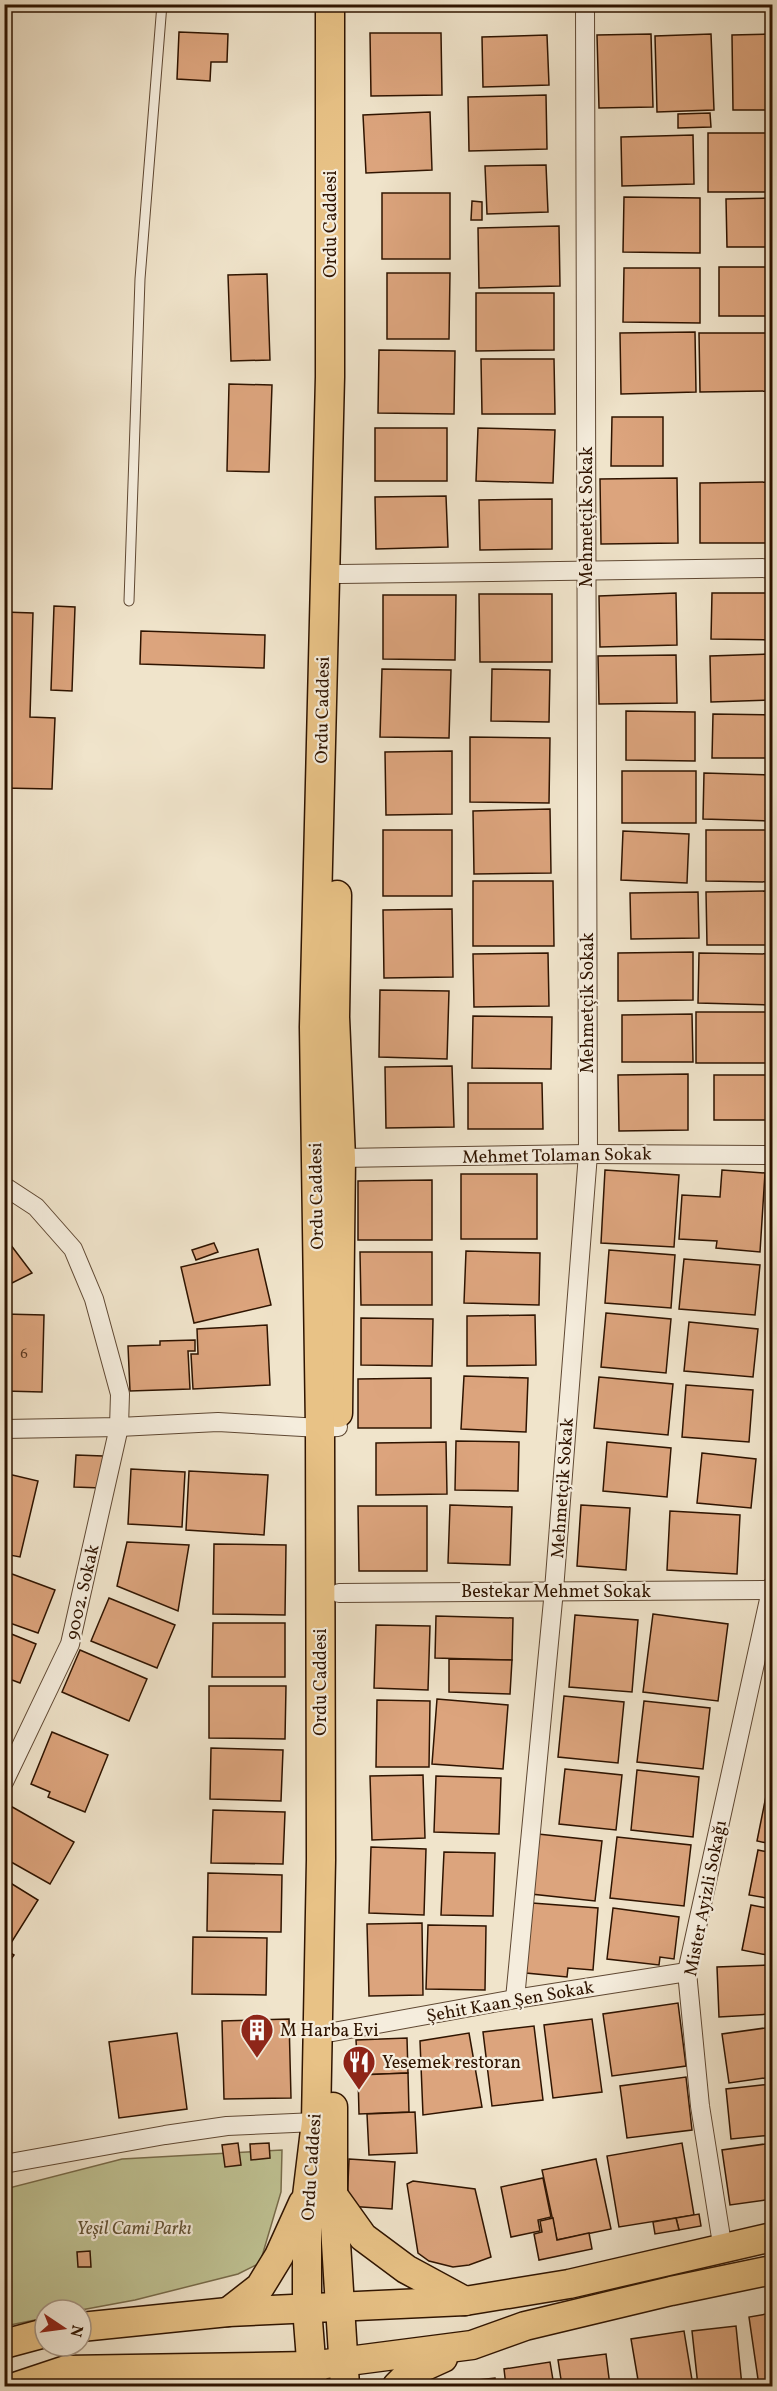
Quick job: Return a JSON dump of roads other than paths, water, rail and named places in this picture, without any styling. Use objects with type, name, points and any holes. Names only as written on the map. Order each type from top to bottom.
[{"type":"main road","name":"Ordu Caddesi","points":[[311,2376],[307,2308],[320,2195],[333,2032],[339,1593],[329,1427],[314,1027],[330,376],[330,4]]},
{"type":"main road","name":"Ordu Caddesi","points":[[344,2375],[340,2305],[320,2195],[316,2122],[329,1427],[341,1158],[335,1017],[346,4]]},
{"type":"main road","points":[[228,2312],[260,2287],[320,2195],[363,2237],[406,2269],[465,2301]]},
{"type":"main road","points":[[93,2326],[228,2312],[465,2301],[569,2284],[772,2237]]},
{"type":"main road","points":[[398,2386],[410,2373],[472,2345],[525,2326],[772,2270]]},
{"type":"main road","points":[[4,2344],[33,2336]]},
{"type":"main road","points":[[18,2386],[66,2370],[344,2375],[472,2345]]},
{"type":"street","name":"Mehmetçik Sokak","points":[[515,1999],[554,1590],[588,1154],[585,4]]},
{"type":"street","points":[[340,574],[772,568]]},
{"type":"street","name":"Mehmet Tolaman Sokak","points":[[341,1158],[588,1154],[772,1155]]},
{"type":"street","name":"9002. Sokak","points":[[4,1186],[36,1207],[73,1249],[94,1299],[120,1394],[119,1427],[70,1644],[4,1782]]},
{"type":"street","points":[[4,1429],[218,1422],[329,1427]]},
{"type":"street","name":"Bestekar Mehmet Sokak","points":[[339,1593],[772,1589]]},
{"type":"street","name":"Mister Ayizli Sokağı","points":[[723,2250],[700,2106],[687,1972],[772,1589]]},
{"type":"street","name":"Şehit Kaan Şen Sokak","points":[[333,2032],[515,1999],[687,1972]]},
{"type":"street","points":[[4,2164],[217,2128],[316,2122]]},
{"type":"lane","points":[[129,601],[140,279],[162,4]]},
{"type":"place","name":"M Harba Evi","points":[[257,2059]]},
{"type":"place","name":"Yesemek restoran","points":[[359,2091]]},
{"type":"park label","name":"Yeşil Cami Parkı","points":[[134,2228]]}]
